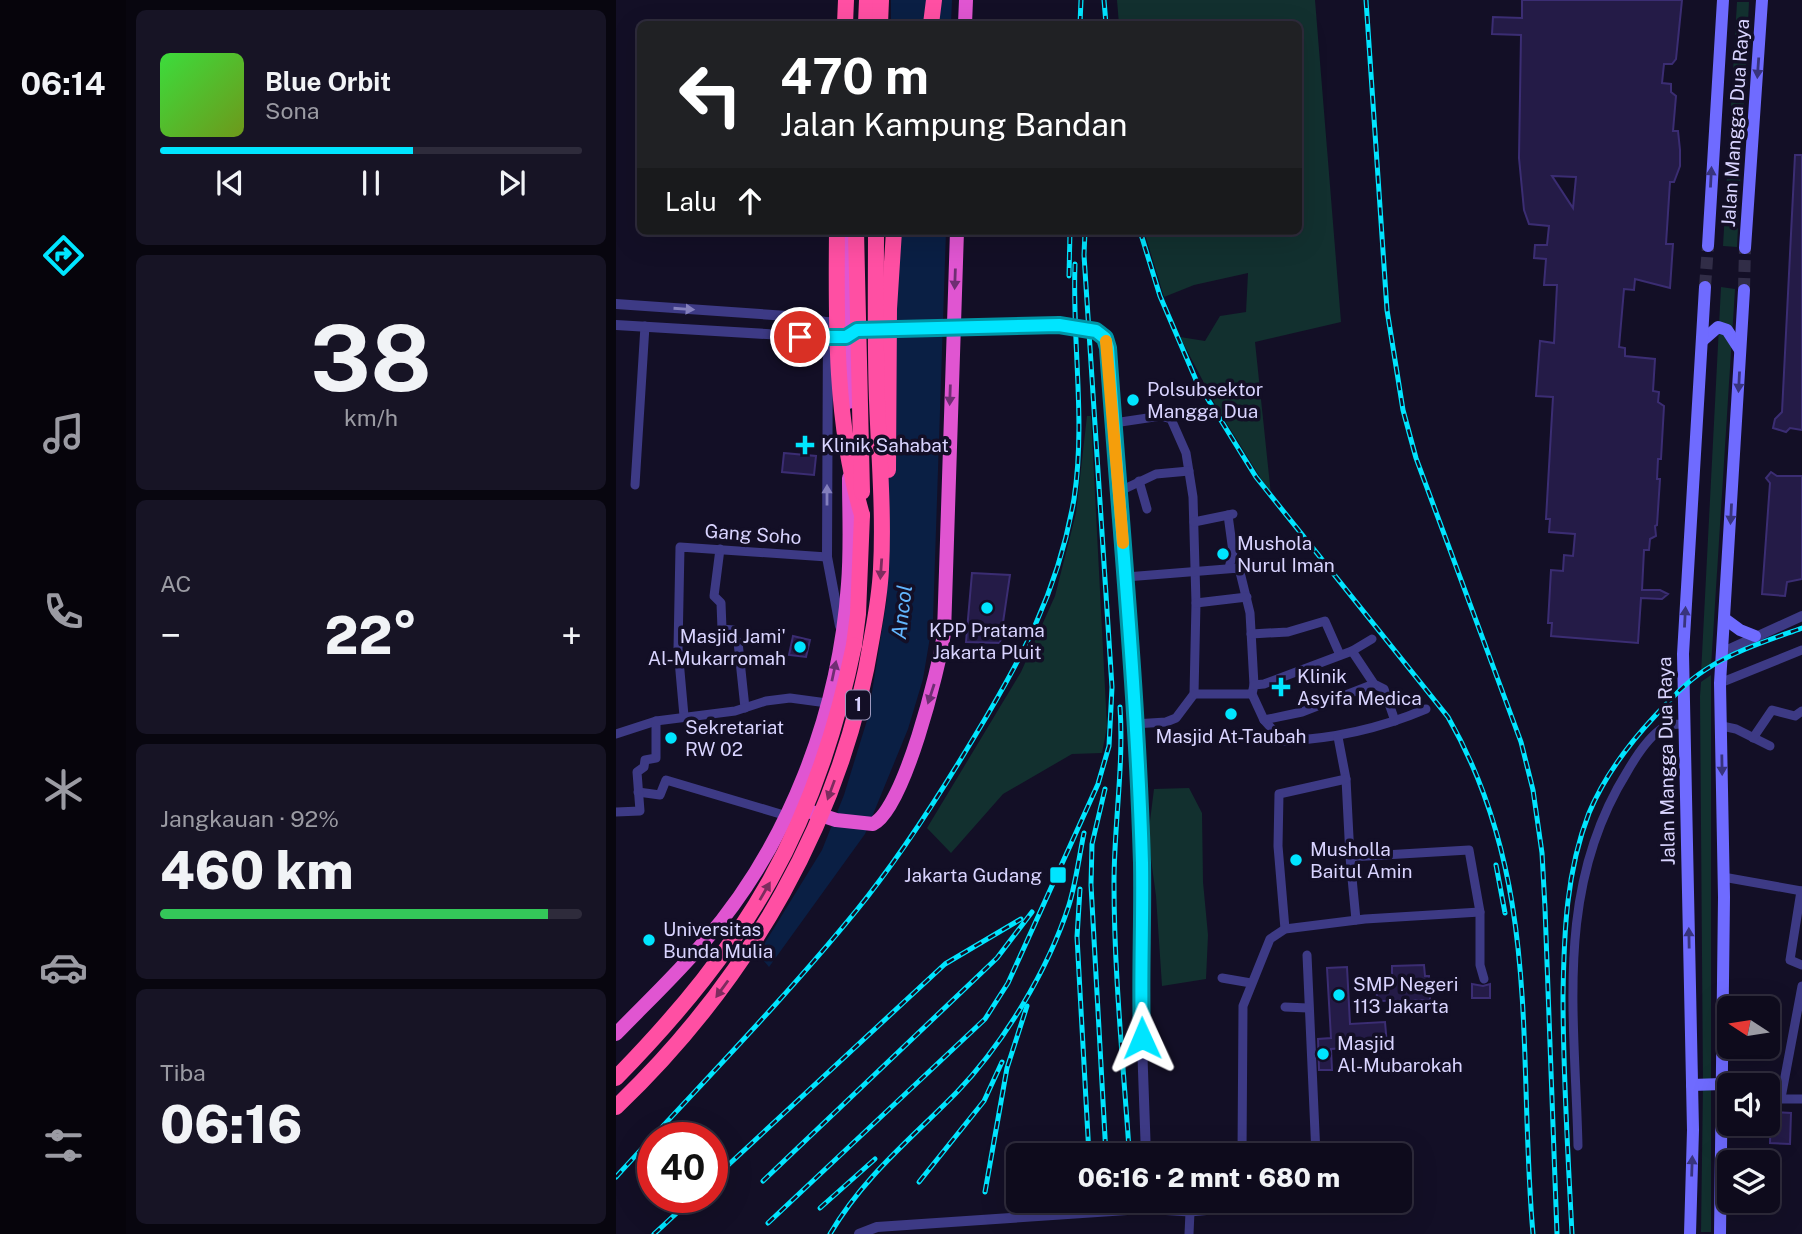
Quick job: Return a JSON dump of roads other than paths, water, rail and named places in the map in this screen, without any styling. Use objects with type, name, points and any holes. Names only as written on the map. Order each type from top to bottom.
[{"type":"highway","points":[[845,21],[848,0]]},
{"type":"highway","points":[[848,0],[850,21]]},
{"type":"highway","points":[[866,21],[867,0]]},
{"type":"highway","points":[[880,21],[881,0]]},
{"type":"highway","points":[[931,21],[934,0]]},
{"type":"highway","points":[[965,21],[966,0]]},
{"type":"highway","points":[[837,235],[839,368],[852,483],[862,516]]},
{"type":"highway","name":"1","points":[[616,1034],[715,929],[793,810],[827,703],[841,636],[849,564],[850,331],[846,235]]},
{"type":"highway","name":"1","points":[[616,1078],[685,1004],[738,936],[774,876],[808,806],[840,710],[858,614],[862,516],[856,235]]},
{"type":"highway","name":"1","points":[[616,1107],[669,1052],[720,992],[776,906],[810,841],[845,752],[867,671],[881,572],[876,235]]},
{"type":"highway","points":[[882,529],[890,450],[889,309],[894,235]]},
{"type":"highway","points":[[793,810],[835,820],[873,824],[889,810],[906,771],[937,673],[944,635],[949,326],[957,235]]},
{"type":"main road","name":"Jalan Mangga Dua Raya","points":[[1707,246],[1723,0]]},
{"type":"main road","name":"Jalan Mangga Dua Raya","points":[[1745,248],[1762,0]]},
{"type":"main road","name":"Jalan Mangga Dua Raya","points":[[1690,1234],[1692,1085],[1684,724],[1685,614],[1705,287]]},
{"type":"main road","points":[[1722,1073],[1720,683],[1744,290]]},
{"type":"main road","points":[[1702,341],[1718,327],[1727,330],[1741,349]]},
{"type":"main road","points":[[1725,619],[1740,630],[1755,636]]},
{"type":"main road","points":[[1692,1085],[1717,1084]]},
{"type":"main road","points":[[1720,1234],[1724,1136]]},
{"type":"street","points":[[616,304],[802,317],[828,322],[850,331]]},
{"type":"street","points":[[828,322],[827,557],[841,636]]},
{"type":"street","points":[[616,325],[827,338],[850,331],[882,329],[1059,325],[1096,331],[1105,338],[1120,491],[1142,864],[1141,1015],[1146,1143]]},
{"type":"street","points":[[635,485],[645,326]]},
{"type":"street","points":[[1114,423],[1161,416],[1171,419],[1186,453],[1194,522],[1194,694],[1176,718],[1166,722],[1134,724]]},
{"type":"street","points":[[1120,491],[1156,474],[1189,471]]},
{"type":"street","points":[[1139,481],[1147,509]]},
{"type":"street","points":[[1194,522],[1230,515],[1233,552],[1229,568]]},
{"type":"street","name":"Gang Soho","points":[[684,716],[678,649],[678,549],[682,546],[827,557]]},
{"type":"street","points":[[720,550],[714,594],[720,603],[722,629],[733,630],[734,639],[738,642],[745,708]]},
{"type":"street","points":[[1126,577],[1239,568],[1247,597],[1253,690],[1264,720],[1281,741],[1338,737],[1373,730],[1426,709]]},
{"type":"street","points":[[1196,603],[1247,597]]},
{"type":"street","points":[[1723,652],[1802,616]]},
{"type":"street","points":[[1251,634],[1288,632],[1325,621],[1340,656]]},
{"type":"street","points":[[1194,694],[1253,690],[1352,651],[1372,639]]},
{"type":"street","points":[[1720,683],[1802,650]]},
{"type":"street","points":[[1352,651],[1374,684],[1384,689],[1395,721]]},
{"type":"street","points":[[1264,720],[1302,712],[1374,684]]},
{"type":"street","points":[[616,734],[656,721],[745,708],[766,701],[790,698],[827,703]]},
{"type":"street","points":[[1753,738],[1772,710],[1795,716],[1802,711]]},
{"type":"street","points":[[616,812],[640,811],[637,770],[644,767],[645,760],[656,758],[656,721]]},
{"type":"street","points":[[1578,1146],[1573,984],[1575,922],[1588,853],[1612,796],[1634,761],[1662,728],[1684,724]]},
{"type":"street","points":[[1721,726],[1735,729],[1770,746]]},
{"type":"street","points":[[1338,737],[1346,779],[1356,920]]},
{"type":"street","points":[[1285,929],[1279,846],[1279,794],[1346,779]]},
{"type":"street","points":[[638,792],[660,795],[666,780],[793,810]]},
{"type":"street","points":[[1350,857],[1469,849],[1480,912],[1480,965],[1484,979]]},
{"type":"street","points":[[1723,877],[1801,891],[1790,960],[1802,965]]},
{"type":"street","points":[[1242,1143],[1243,1006],[1270,939],[1285,929],[1338,922],[1480,912]]},
{"type":"street","points":[[1307,956],[1315,1143]]},
{"type":"street","points":[[1222,978],[1251,983]]},
{"type":"street","points":[[1802,986],[1781,1098],[1802,1100]]},
{"type":"street","points":[[1243,1006],[1254,1006]]},
{"type":"street","points":[[1285,1007],[1308,1007]]},
{"type":"street","points":[[859,1234],[877,1227],[1047,1213]]},
{"type":"street","points":[[1189,1234],[1190,1213]]},
{"type":"water","points":[[891,0],[952,0],[951,21],[891,21]]},
{"type":"water","name":"Ancol","points":[[886,235],[946,235],[933,619],[923,679],[908,729],[865,834],[769,967],[758,954],[822,850],[844,795],[868,717],[887,598]]},
{"type":"tunnel","points":[[1705,287],[1708,246]]},
{"type":"tunnel","points":[[1744,290],[1745,248]]},
{"type":"railway","points":[[1080,21],[1081,0]]},
{"type":"railway","points":[[1104,0],[1106,21]]},
{"type":"railway","points":[[1366,0],[1387,310],[1403,410],[1416,458],[1521,742],[1533,790],[1542,853],[1545,908],[1557,1234]]},
{"type":"railway","points":[[1069,276],[1070,235]]},
{"type":"railway","points":[[768,1223],[985,1019],[1008,983],[1098,784],[1109,746],[1112,687],[1085,235]]},
{"type":"railway","points":[[1141,235],[1160,296],[1196,380],[1256,477],[1448,717],[1478,779],[1499,842],[1512,906],[1520,970],[1533,1234]]},
{"type":"railway","points":[[616,1177],[798,979],[872,891],[946,784],[1022,653],[1048,595],[1067,533],[1074,499],[1079,440],[1075,264]]},
{"type":"railway","points":[[1572,1234],[1564,1055],[1564,949],[1575,858],[1589,813],[1609,774],[1626,750],[1684,686],[1728,657],[1802,628]]},
{"type":"railway","points":[[1120,707],[1121,751],[1114,861],[1114,916],[1129,1143]]},
{"type":"railway","points":[[1105,789],[1092,844],[1091,885],[1105,1143]]},
{"type":"railway","points":[[830,1234],[873,1176],[957,1092],[1008,1028],[1037,980],[1060,930],[1076,878],[1084,833]]},
{"type":"railway","points":[[1496,865],[1505,913]]},
{"type":"railway","points":[[1080,889],[1077,937],[1088,1143]]},
{"type":"railway","points":[[763,1181],[997,958],[1032,912]]},
{"type":"railway","points":[[728,1165],[945,964],[1021,919]]},
{"type":"railway","points":[[985,1192],[1007,1068],[1027,1006]]},
{"type":"railway","points":[[919,1182],[984,1101],[1002,1062]]},
{"type":"railway","points":[[820,1208],[875,1159]]},
{"type":"railway","points":[[654,1234],[677,1213]]},
{"type":"place","name":"Polsubsektor Mangga Dua","points":[[1133,400]]},
{"type":"place","name":"Klinik Sahabat","points":[[805,445]]},
{"type":"place","name":"Mushola Nurul Iman","points":[[1223,554]]},
{"type":"place","name":"KPP Pratama Jakarta Pluit","points":[[987,608]]},
{"type":"place","name":"Masjid Jami' Al-Mukarromah","points":[[800,647]]},
{"type":"place","name":"Klinik Asyifa Medica","points":[[1281,687]]},
{"type":"place","name":"Masjid At-Taubah","points":[[1231,714]]},
{"type":"place","name":"Sekretariat RW 02","points":[[671,738]]},
{"type":"place","name":"Musholla Baitul Amin","points":[[1296,860]]},
{"type":"place","name":"Jakarta Gudang","points":[[1058,875]]},
{"type":"place","name":"Universitas Bunda Mulia","points":[[649,940]]},
{"type":"place","name":"SMP Negeri 113 Jakarta","points":[[1339,995]]},
{"type":"place","name":"Masjid Al-Mubarokah","points":[[1323,1054]]}]
